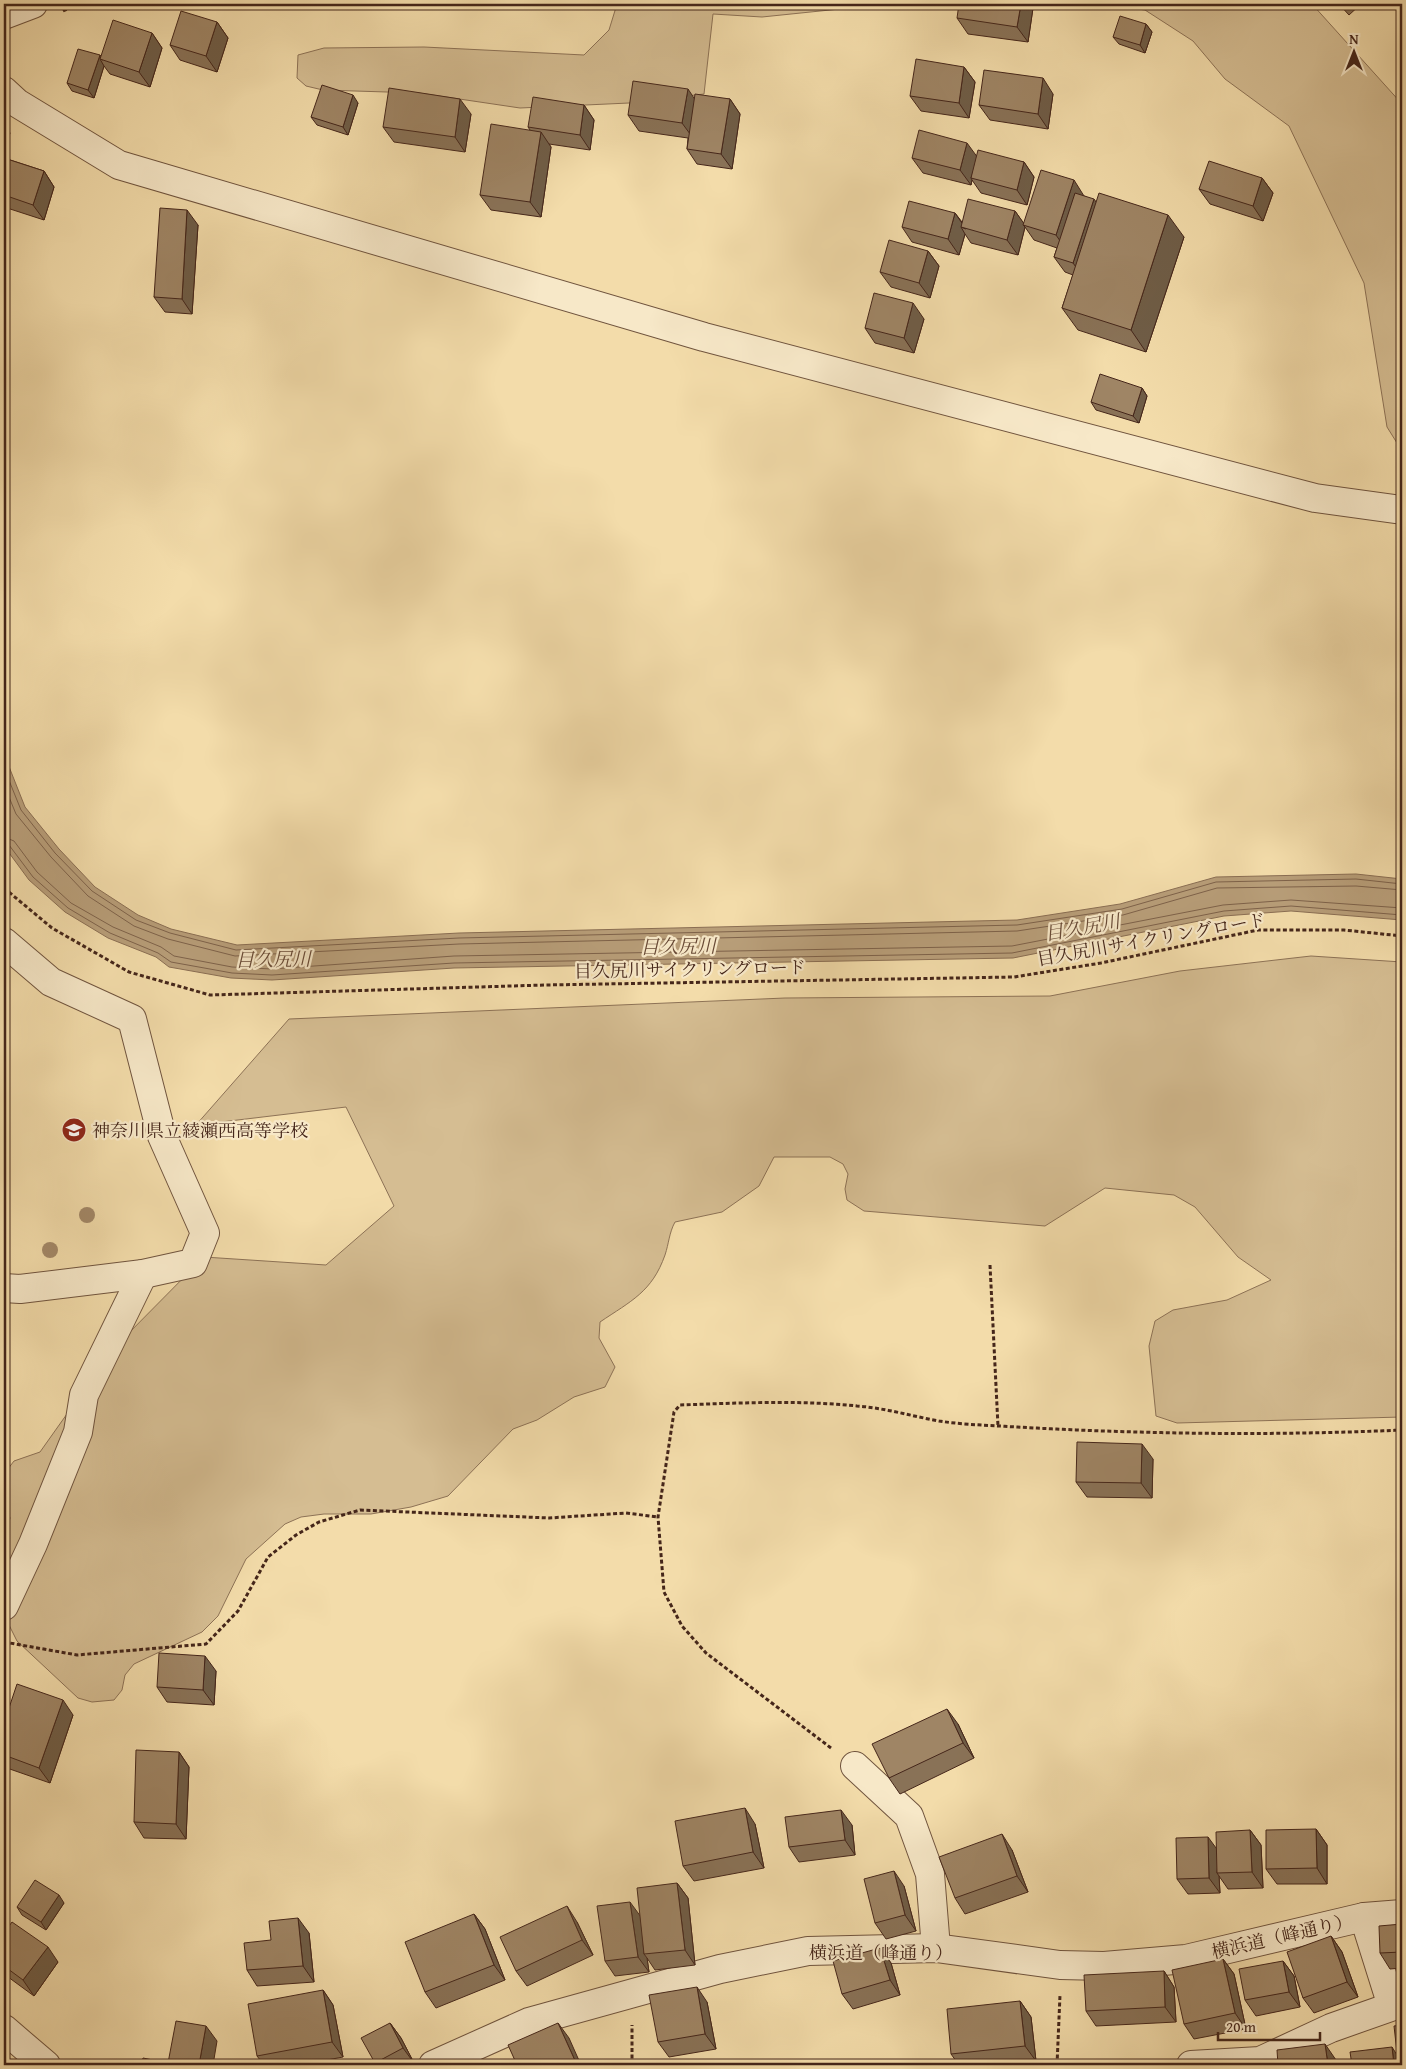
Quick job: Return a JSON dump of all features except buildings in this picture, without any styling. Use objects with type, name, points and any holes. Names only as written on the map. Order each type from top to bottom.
[{"type":"street","points":[[4,16],[33,4]]},
{"type":"street","points":[[4,91],[17,103],[119,164],[128,167],[704,337],[1315,498],[1402,510]]},
{"type":"street","points":[[4,942],[51,982],[132,1019],[162,1136],[204,1233],[193,1263],[143,1274],[20,1289],[4,1288]]},
{"type":"street","points":[[4,1606],[34,1544],[78,1432],[84,1395],[143,1274]]},
{"type":"street","points":[[855,1766],[909,1816],[930,1874],[936,1948]]},
{"type":"street","name":"横浜道（峰通り）","points":[[433,2065],[529,2022],[632,1995],[720,1968],[808,1951],[936,1948],[1060,1965],[1104,1966],[1186,1959],[1364,1917],[1402,1914]]},
{"type":"street","points":[[1191,2065],[1260,2063],[1331,2028],[1397,2005],[1364,1917]]},
{"type":"street","points":[[4,2029],[46,2065]]},
{"type":"path","name":"目久尻川サイクリングロード","points":[[4,888],[52,928],[129,972],[210,996],[555,984],[1014,977],[1101,963],[1258,930],[1344,930],[1402,936]]},
{"type":"path","points":[[990,1265],[998,1426]]},
{"type":"path","points":[[855,1766],[714,1659],[682,1626],[664,1592],[658,1517],[674,1412],[680,1405],[743,1403],[856,1406],[891,1410],[939,1421],[998,1426],[1151,1433],[1402,1430]]},
{"type":"path","points":[[4,1642],[78,1655],[206,1644],[238,1611],[268,1557],[296,1535],[318,1522],[360,1510],[549,1518],[626,1513],[658,1517]]},
{"type":"path","points":[[1058,2065],[1060,1965]]},
{"type":"path","points":[[632,1995],[632,2065]]},
{"type":"shaded area","points":[[617,4],[888,4],[762,17],[713,14],[704,94],[629,103],[520,108],[419,93],[323,90],[306,86],[297,78],[298,55],[324,48],[424,47],[584,55],[609,30]]},
{"type":"shaded area","points":[[1100,4],[1312,4],[1402,104],[1402,451],[1387,427],[1364,283],[1289,126],[1225,79],[1193,41],[1145,10]]},
{"type":"shaded area","points":[[1311,956],[1402,962],[1402,1417],[1177,1423],[1156,1416],[1149,1346],[1155,1321],[1173,1310],[1227,1300],[1271,1280],[1238,1257],[1195,1207],[1174,1195],[1105,1188],[1045,1226],[864,1211],[847,1200],[845,1189],[848,1174],[843,1164],[830,1157],[774,1157],[759,1186],[722,1212],[675,1222],[665,1255],[654,1278],[631,1301],[600,1322],[599,1338],[615,1367],[605,1387],[574,1397],[537,1420],[513,1429],[448,1496],[411,1507],[371,1514],[324,1514],[301,1517],[285,1524],[246,1559],[218,1616],[202,1632],[134,1664],[125,1675],[122,1690],[114,1700],[92,1702],[78,1698],[17,1641],[4,1615],[4,1539],[10,1518],[4,1499],[4,1474],[14,1461],[40,1452],[113,1349],[204,1257],[326,1265],[394,1206],[346,1107],[196,1125],[289,1019],[785,998],[1050,996],[1180,971]]},
{"type":"water","name":"目久尻川","points":[[4,754],[25,807],[59,849],[95,887],[138,915],[171,929],[237,945],[459,933],[1017,920],[1120,904],[1216,877],[1356,874],[1402,879],[1402,920],[1291,911],[1224,916],[1013,958],[454,968],[272,980],[231,978],[169,967],[156,957],[108,938],[65,912],[29,880],[4,846]]},
{"type":"place","name":"神奈川県立綾瀬西高等学校","points":[[74,1130]]}]
